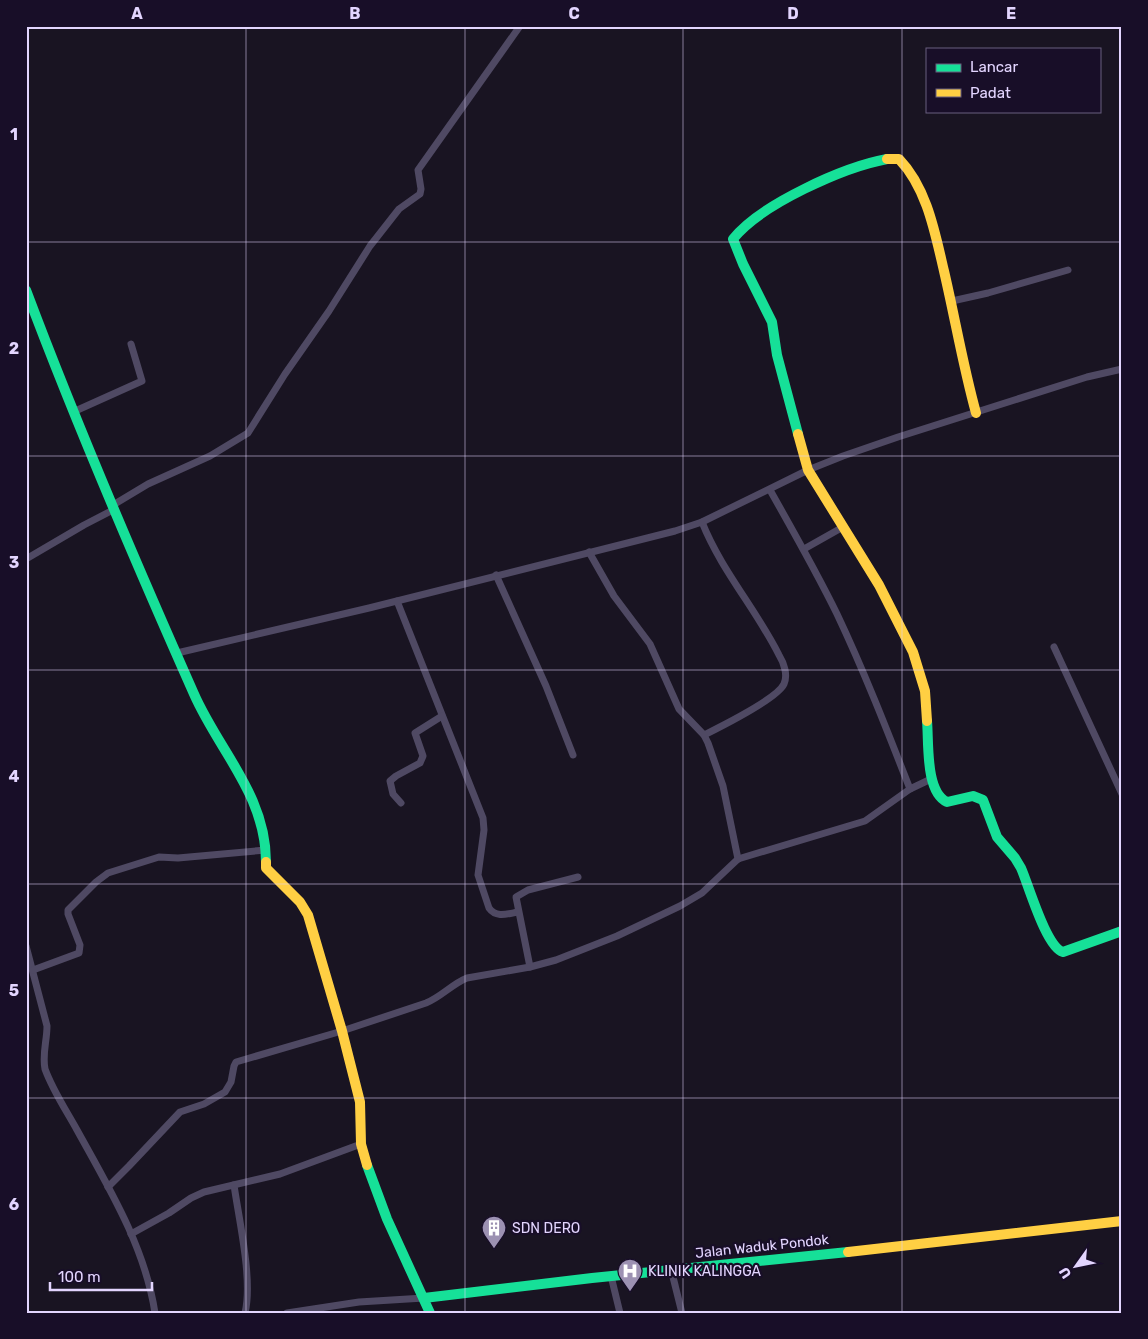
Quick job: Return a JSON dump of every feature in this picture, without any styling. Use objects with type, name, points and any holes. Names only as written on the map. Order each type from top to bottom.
[{"type":"street","points":[[26,559],[114,507],[148,484],[210,456],[251,430],[285,374],[329,311],[370,246],[399,208],[420,194],[421,186],[418,170],[520,26]]},
{"type":"street","points":[[976,413],[963,361],[952,301],[925,201],[917,180],[905,163],[892,157],[823,180],[772,206],[735,236],[733,239],[734,244],[772,322],[777,355],[808,470],[879,585],[913,652],[920,671],[925,691],[931,779],[935,792],[943,801],[952,802],[974,796],[984,801],[988,817],[998,838],[1013,855],[1020,867],[1055,949],[1063,952],[1122,931]]},
{"type":"street","points":[[952,301],[988,293],[1068,270]]},
{"type":"street","points":[[26,290],[30,311],[195,697],[252,798],[260,817],[266,850],[266,868],[300,902],[308,915],[342,1030],[360,1102],[361,1144],[387,1219],[430,1313]]},
{"type":"street","points":[[74,412],[142,382],[131,344]]},
{"type":"street","points":[[177,653],[397,601],[675,531],[702,522],[808,470],[898,437],[1087,377],[1122,369]]},
{"type":"street","points":[[770,490],[804,549],[841,624],[883,720],[910,790]]},
{"type":"street","points":[[702,522],[714,550],[779,655],[786,675],[781,689],[740,718],[704,735]]},
{"type":"street","points":[[804,549],[843,527]]},
{"type":"street","points":[[589,552],[614,596],[650,644],[660,662],[679,709],[704,735],[723,786],[738,859]]},
{"type":"street","points":[[496,575],[546,686],[573,755]]},
{"type":"street","points":[[397,601],[483,818],[484,830],[478,875],[489,908],[492,913],[498,915],[518,912]]},
{"type":"street","points":[[1054,647],[1122,794]]},
{"type":"street","points":[[401,803],[394,794],[390,781],[420,763],[423,756],[415,734],[442,716]]},
{"type":"street","points":[[108,1187],[180,1112],[204,1104],[225,1092],[231,1082],[236,1062],[435,999],[468,978],[530,967],[556,960],[617,936],[680,906],[710,887],[738,859],[853,826],[865,821],[910,790],[931,779]]},
{"type":"street","points":[[33,970],[79,953],[80,945],[68,910],[96,882],[108,874],[159,857],[178,858],[266,850]]},
{"type":"street","points":[[530,967],[515,900],[518,895],[578,877]]},
{"type":"street","points":[[26,946],[47,1026],[42,1054],[45,1069],[108,1187],[142,1258],[149,1280],[155,1313]]},
{"type":"street","points":[[131,1234],[204,1192],[280,1174],[361,1144]]},
{"type":"street","points":[[234,1185],[246,1269],[245,1313]]},
{"type":"street","name":"Jalan Waduk Pondok","points":[[287,1313],[359,1302],[424,1298],[671,1269],[932,1243],[1122,1221]]},
{"type":"street","points":[[671,1269],[682,1313]]},
{"type":"street","points":[[611,1276],[620,1313]]},
{"type":"traffic: fast","points":[[798,434],[777,355],[772,322],[743,264],[733,239],[763,213],[804,189],[849,170],[887,159]]},
{"type":"traffic: fast","points":[[26,290],[65,392],[194,694],[204,715],[250,794],[264,838],[266,862]]},
{"type":"traffic: fast","points":[[927,721],[928,753],[932,778],[940,797],[947,802],[973,796],[983,800],[997,837],[1021,868],[1044,928],[1057,948],[1063,952],[1122,931]]},
{"type":"traffic: fast","points":[[367,1165],[387,1219],[430,1313]]},
{"type":"traffic: fast","points":[[424,1298],[592,1278],[848,1252]]},
{"type":"traffic: slow","points":[[887,159],[899,159],[909,171],[917,183],[929,212],[941,256],[976,413]]},
{"type":"traffic: slow","points":[[798,434],[808,470],[879,585],[913,652],[925,691],[927,721]]},
{"type":"traffic: slow","points":[[266,862],[266,868],[300,902],[308,915],[342,1031],[360,1102],[361,1144],[367,1165]]},
{"type":"traffic: slow","points":[[848,1252],[1122,1221]]},
{"type":"place","name":"SDN DERO","points":[[494,1249]]},
{"type":"place","name":"KLINIK KALINGGA","points":[[630,1292]]}]
